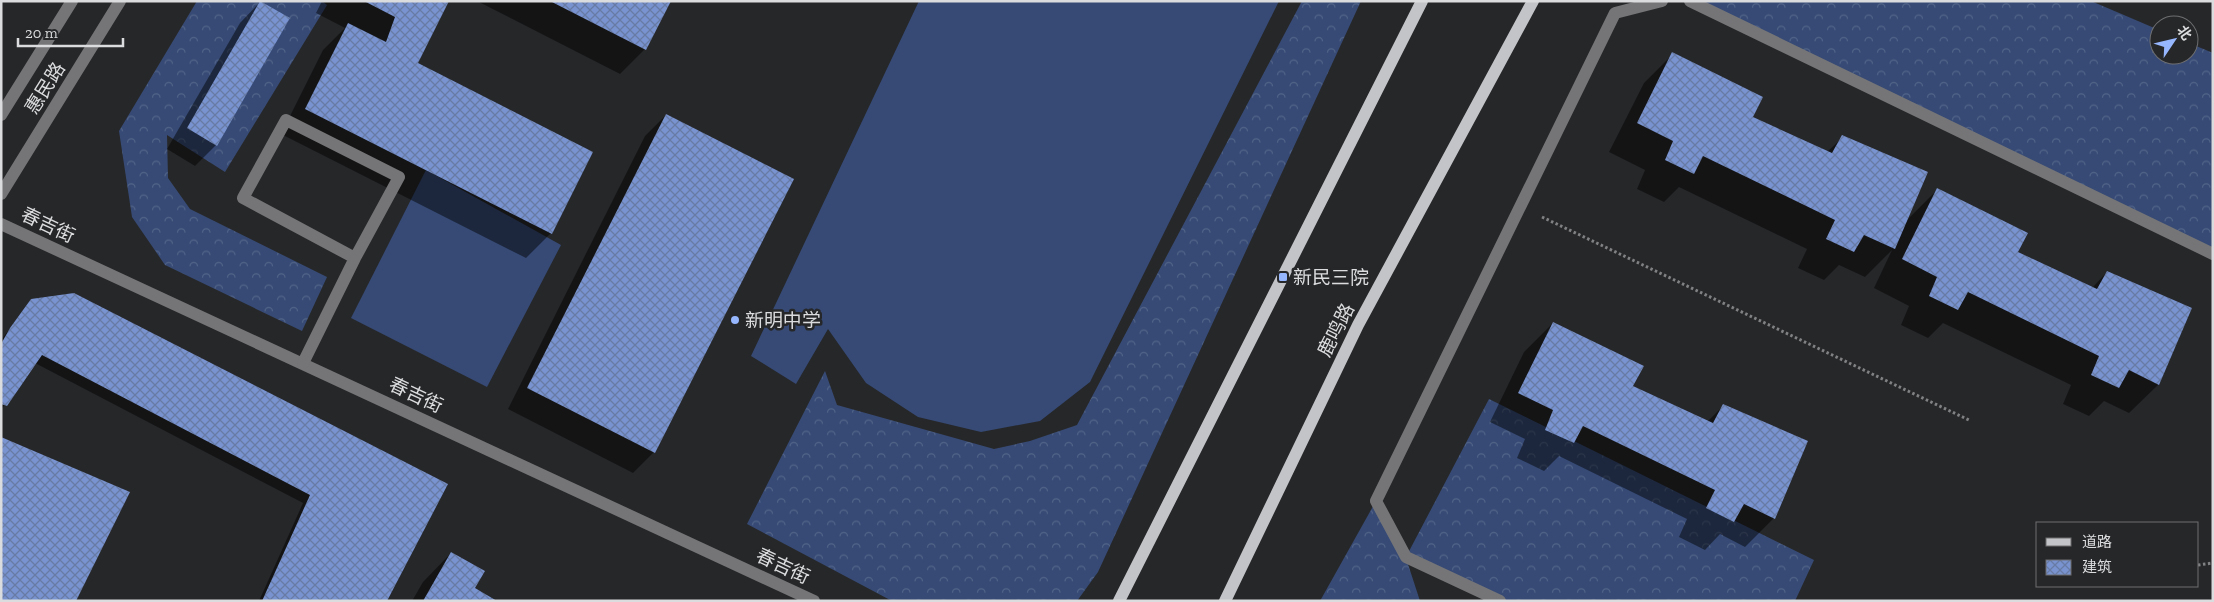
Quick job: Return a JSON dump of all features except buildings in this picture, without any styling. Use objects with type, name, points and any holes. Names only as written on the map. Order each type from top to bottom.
[{"type":"main road","points":[[1120,601],[1422,1]]},
{"type":"main road","name":"鹿鸣路","points":[[1225,601],[1358,325],[1533,1]]},
{"type":"street","name":"惠民路","points":[[1,115],[72,1]]},
{"type":"street","name":"惠民路","points":[[1,194],[120,1]]},
{"type":"street","points":[[1500,601],[1406,558],[1376,502],[1616,14],[1662,1]]},
{"type":"street","points":[[1690,1],[2213,254]]},
{"type":"street","points":[[303,363],[355,258],[399,177],[286,120],[243,198],[355,258]]},
{"type":"street","name":"春吉街","points":[[1,224],[814,601]]},
{"type":"path","points":[[1521,208],[1972,421]]},
{"type":"path","points":[[2199,565],[2213,563]]},
{"type":"green space","points":[[197,1],[322,1],[327,5],[225,172],[167,135],[168,178],[190,209],[327,277],[302,331],[165,265],[132,217],[119,131]]},
{"type":"green space","points":[[919,1],[1279,1],[1090,382],[1040,421],[981,432],[918,417],[866,383],[828,329],[796,384],[751,356]]},
{"type":"green space","points":[[1302,1],[1361,1],[1098,572],[1077,601],[892,601],[747,524],[825,371],[837,405],[994,449],[1030,441],[1077,425]]},
{"type":"green space","points":[[1690,1],[2091,1],[2149,26],[2149,65],[2199,65],[2199,47],[2213,53],[2213,254]]},
{"type":"green space","points":[[426,170],[561,245],[487,387],[351,318]]},
{"type":"green space","points":[[1489,399],[1814,560],[1795,601],[1500,601],[1406,558],[1420,601],[1320,601],[1376,501],[1406,557]]},
{"type":"place","name":"新民三院","points":[[1283,277]]},
{"type":"place","name":"新明中学","points":[[735,320]]}]
